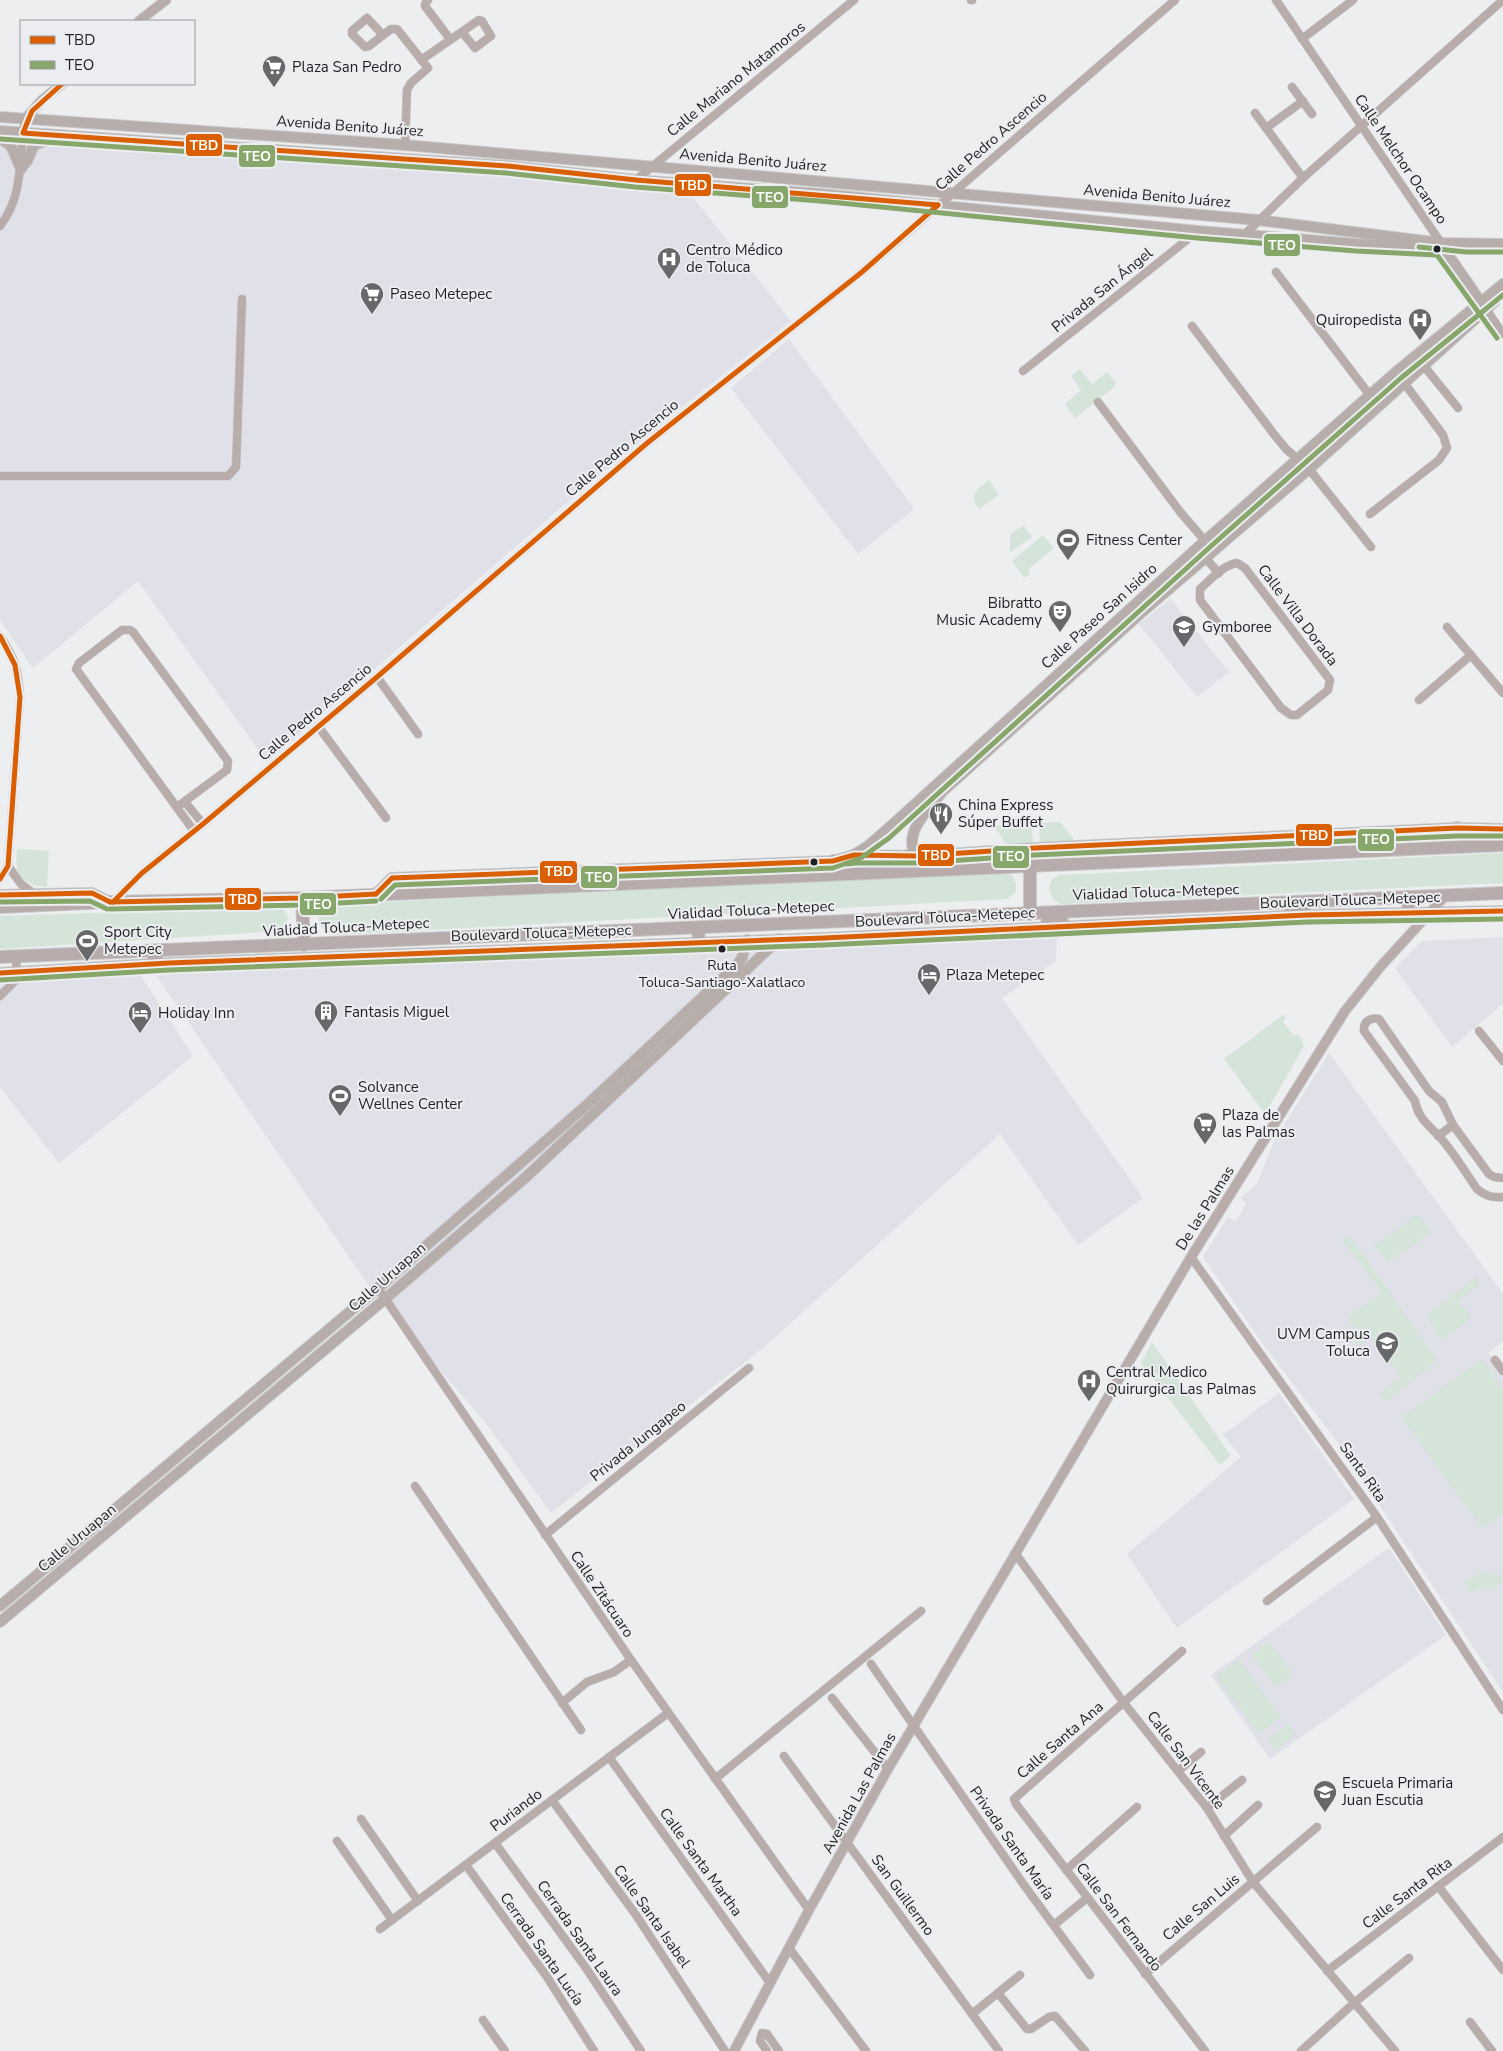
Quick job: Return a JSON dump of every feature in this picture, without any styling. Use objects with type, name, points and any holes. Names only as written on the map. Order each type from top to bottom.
[{"type":"highway","points":[[1457,828],[1474,846]]},
{"type":"highway","name":"Vialidad Toluca-Metepec","points":[[0,908],[112,902],[302,898],[1503,844]]},
{"type":"highway","points":[[891,872],[912,856],[937,870]]},
{"type":"highway","points":[[818,874],[833,861]]},
{"type":"highway","points":[[1030,866],[1030,914]]},
{"type":"highway","name":"Vialidad Toluca-Metepec","points":[[0,958],[1285,904],[1503,893]]},
{"type":"highway","points":[[1407,897],[1409,912]]},
{"type":"highway","points":[[302,898],[304,945]]},
{"type":"highway","points":[[1285,904],[1308,915]]},
{"type":"highway","points":[[1046,927],[1052,913],[1065,926]]},
{"type":"highway","points":[[698,928],[699,942]]},
{"type":"highway","points":[[151,965],[159,952],[170,963]]},
{"type":"main road","name":"Avenida Benito Juárez","points":[[0,117],[405,145],[1258,220],[1443,247]]},
{"type":"main road","name":"Avenida Benito Juárez","points":[[0,132],[498,165],[636,180],[821,194],[1198,231],[1357,244],[1440,248],[1503,244]]},
{"type":"main road","points":[[0,138],[11,146],[21,168],[34,146],[63,135]]},
{"type":"main road","name":"Calle Melchor Ocampo","points":[[1443,247],[1484,306]]},
{"type":"main road","name":"Calle Paseo San Isidro","points":[[912,856],[915,829],[943,791],[986,751],[1424,366],[1484,306],[1503,284]]},
{"type":"main road","name":"Calle Paseo San Isidro","points":[[854,854],[868,846],[892,826],[1196,548],[1369,395],[1396,372],[1503,294]]},
{"type":"main road","points":[[1253,499],[1261,509]]},
{"type":"main road","points":[[376,894],[392,878],[833,861],[854,854],[912,856],[1035,848],[1457,828],[1503,829]]},
{"type":"main road","points":[[0,895],[92,893],[112,902]]},
{"type":"main road","name":"Boulevard Toluca-Metepec","points":[[0,973],[170,963],[779,939],[1308,915],[1503,910]]},
{"type":"main road","name":"Calle Uruapan","points":[[0,1622],[385,1299],[526,1177],[779,939]]},
{"type":"main road","name":"Calle Uruapan","points":[[0,1606],[378,1288],[588,1104],[737,965],[742,958],[748,940]]},
{"type":"main road","points":[[168,1464],[176,1475]]},
{"type":"street","points":[[140,20],[166,0]]},
{"type":"street","points":[[428,0],[425,6],[450,39]]},
{"type":"street","name":"Calle Mariano Matamoros","points":[[636,180],[854,0]]},
{"type":"street","name":"Calle Pedro Ascencio","points":[[112,902],[136,878],[377,677],[646,444],[862,272],[1175,0]]},
{"type":"street","name":"Calle Melchor Ocampo","points":[[1276,0],[1443,247]]},
{"type":"street","points":[[1302,39],[1353,0]]},
{"type":"street","points":[[1246,234],[1258,220],[1303,178],[1503,0]]},
{"type":"street","points":[[383,35],[391,29],[397,29],[428,69],[411,83],[407,90],[405,145]]},
{"type":"street","points":[[421,60],[462,32]]},
{"type":"street","points":[[0,226],[13,205],[21,168],[25,119],[42,100],[61,85]]},
{"type":"street","points":[[1292,87],[1312,114]]},
{"type":"street","points":[[1266,128],[1302,101]]},
{"type":"street","points":[[1255,113],[1303,178]]},
{"type":"street","name":"Privada San Ángel","points":[[1024,371],[1198,231]]},
{"type":"street","points":[[1276,272],[1378,406]]},
{"type":"street","points":[[0,476],[228,476],[236,467],[242,299]]},
{"type":"street","name":"Calle Melchor Ocampo","points":[[1484,306],[1503,334]]},
{"type":"street","points":[[1192,326],[1273,433],[1286,449],[1309,469],[1371,547]]},
{"type":"street","points":[[1424,366],[1458,408]]},
{"type":"street","points":[[1370,514],[1439,460],[1447,448],[1443,435],[1396,372]]},
{"type":"street","points":[[1098,402],[1181,513],[1205,541],[1209,554],[1219,572]]},
{"type":"street","points":[[1196,548],[1209,554]]},
{"type":"street","name":"Calle Villa Dorada","points":[[1236,563],[1245,568],[1330,680],[1328,690],[1297,715],[1291,715],[1281,708],[1200,600],[1200,589],[1219,572],[1236,563]]},
{"type":"street","points":[[1447,627],[1503,693]]},
{"type":"street","points":[[177,807],[227,770],[228,761],[133,632],[122,630],[79,663],[76,669],[194,831]]},
{"type":"street","points":[[0,636],[11,652],[20,675],[8,866],[0,879]]},
{"type":"street","points":[[1419,700],[1471,655]]},
{"type":"street","points":[[377,677],[418,734]]},
{"type":"street","points":[[318,726],[386,818]]},
{"type":"street","points":[[184,802],[203,824]]},
{"type":"street","points":[[8,866],[16,879],[34,894]]},
{"type":"street","name":"De las Palmas","points":[[1015,1553],[1191,1257],[1346,1011],[1381,966],[1445,896]]},
{"type":"street","points":[[0,996],[15,981],[17,957]]},
{"type":"street","points":[[1503,1178],[1494,1177],[1489,1174],[1453,1125],[1442,1102],[1429,1091],[1379,1019],[1368,1020],[1364,1025],[1364,1030],[1415,1101],[1418,1114],[1438,1136],[1477,1189],[1485,1195],[1494,1198],[1503,1197]]},
{"type":"street","points":[[1479,1032],[1503,1062]]},
{"type":"street","points":[[1415,1101],[1429,1091]]},
{"type":"street","points":[[1438,1136],[1453,1125]]},
{"type":"street","name":"Santa Rita","points":[[1191,1257],[1378,1517],[1503,1710]]},
{"type":"street","name":"Calle Zitácuaro","points":[[378,1288],[631,1660],[809,1910]]},
{"type":"street","points":[[1495,1360],[1503,1371]]},
{"type":"street","name":"Privada Jungapeo","points":[[545,1534],[749,1368]]},
{"type":"street","points":[[415,1486],[581,1730]]},
{"type":"street","points":[[1267,1601],[1378,1517]]},
{"type":"street","name":"Calle San Vicente","points":[[1015,1553],[1124,1703],[1208,1808],[1253,1882],[1354,2003],[1390,2050]]},
{"type":"street","name":"Avenida Las Palmas","points":[[734,2051],[809,1910],[888,1769],[1015,1553]]},
{"type":"street","points":[[715,1778],[921,1611]]},
{"type":"street","name":"Calle Santa Ana","points":[[1014,1799],[1182,1651]]},
{"type":"street","points":[[562,1702],[587,1682],[614,1672],[631,1660]]},
{"type":"street","name":"Privada Santa María","points":[[872,1664],[1024,1885],[1090,1976]]},
{"type":"street","points":[[832,1698],[888,1769]]},
{"type":"street","name":"Puriando","points":[[380,1929],[668,1713]]},
{"type":"street","points":[[1178,1771],[1201,1752]]},
{"type":"street","name":"San Guillermo","points":[[784,1756],[999,2051]]},
{"type":"street","name":"Calle Santa Martha","points":[[608,1757],[770,1983]]},
{"type":"street","points":[[1208,1808],[1242,1780]]},
{"type":"street","name":"Calle San Fernando","points":[[1014,1799],[1087,1898],[1205,2051]]},
{"type":"street","name":"Calle Santa Isabel","points":[[552,1800],[636,1915],[725,2051]]},
{"type":"street","points":[[1224,1836],[1258,1805]]},
{"type":"street","points":[[1066,1870],[1137,1807]]},
{"type":"street","points":[[361,1819],[418,1901]]},
{"type":"street","name":"Calle San Luis","points":[[1145,1974],[1317,1827]]},
{"type":"street","name":"Calle Santa Rita","points":[[1327,1970],[1503,1838]]},
{"type":"street","points":[[337,1841],[392,1920]]},
{"type":"street","name":"Cerrada Santa Laura","points":[[495,1843],[586,1968],[641,2051]]},
{"type":"street","name":"Cerrada Santa Lucía","points":[[466,1865],[547,1977],[594,2051]]},
{"type":"street","points":[[1438,1886],[1503,1970]]},
{"type":"street","points":[[1054,1925],[1087,1898]]},
{"type":"street","points":[[789,1948],[866,2051]]},
{"type":"street","points":[[1301,2051],[1354,2003],[1409,1958]]},
{"type":"street","points":[[972,2014],[1020,1975]]},
{"type":"street","points":[[998,1992],[1027,2029],[1031,2029],[1049,2017],[1055,2016],[1085,2051]]},
{"type":"street","points":[[483,2020],[506,2051]]},
{"type":"street","points":[[1470,2022],[1491,2051]]},
{"type":"street","points":[[767,2051],[760,2041],[762,2033],[767,2034],[779,2051]]},
{"type":"shaded area","points":[[0,136],[557,179],[689,192],[791,321],[678,410],[564,505],[267,762],[138,581],[33,668],[0,620]]},
{"type":"shaded area","points":[[789,339],[914,509],[858,554],[731,388]]},
{"type":"shaded area","name":"Gymboree","points":[[1171,599],[1229,672],[1197,697],[1139,624]]},
{"type":"shaded area","points":[[1057,930],[1056,961],[1002,998],[1143,1198],[1078,1245],[1000,1134],[763,1348],[551,1513],[485,1422],[375,1295],[154,972],[798,946]]},
{"type":"shaded area","points":[[1503,937],[1503,1004],[1452,1047],[1395,968],[1422,941]]},
{"type":"shaded area","points":[[141,976],[193,1056],[59,1163],[0,1087],[0,982]]},
{"type":"shaded area","name":"UVM Campus Toluca","points":[[1329,1053],[1503,1294],[1503,1341],[1488,1353],[1503,1374],[1503,1692],[1339,1444],[1263,1344],[1203,1257],[1228,1217],[1235,1221],[1240,1215],[1246,1203],[1241,1198],[1258,1182],[1273,1143]]},
{"type":"shaded area","points":[[1279,1393],[1354,1499],[1177,1628],[1127,1554],[1241,1457],[1223,1435]]},
{"type":"shaded area","points":[[1389,1548],[1446,1635],[1270,1759],[1211,1675]]},
{"type":"green space","points":[[1080,369],[1092,384],[1107,372],[1116,383],[1114,387],[1075,418],[1065,404],[1081,390],[1071,376]]},
{"type":"green space","points":[[989,480],[999,495],[979,509],[974,500],[975,493]]},
{"type":"green space","points":[[1023,525],[1032,537],[1010,552],[1010,535]]},
{"type":"green space","points":[[1043,535],[1054,548],[1029,569],[1030,574],[1024,578],[1012,561]]},
{"type":"green space","points":[[1060,822],[1075,841],[1040,842],[1039,823]]},
{"type":"green space","points":[[1031,824],[1033,843],[1006,844],[994,826]]},
{"type":"green space","points":[[17,849],[49,851],[47,887],[31,884],[21,877],[16,858]]},
{"type":"green space","points":[[1503,853],[1503,883],[1061,904],[1053,899],[1049,890],[1051,880],[1059,875]]},
{"type":"green space","points":[[1000,871],[1011,875],[1016,884],[1016,892],[1007,899],[336,935],[325,931],[319,923],[320,914],[328,905]]},
{"type":"green space","points":[[274,903],[283,908],[288,917],[285,926],[278,931],[0,949],[0,916],[181,910]]},
{"type":"green space","points":[[1283,1015],[1286,1018],[1283,1021],[1294,1036],[1299,1034],[1304,1046],[1265,1114],[1224,1059]]},
{"type":"green space","points":[[1418,1214],[1432,1232],[1388,1262],[1374,1245]]},
{"type":"green space","points":[[1350,1236],[1438,1361],[1385,1402],[1379,1394],[1401,1377],[1372,1339],[1359,1348],[1347,1332],[1354,1328],[1346,1318],[1382,1292],[1343,1241]]},
{"type":"green space","points":[[1476,1277],[1480,1284],[1458,1301],[1472,1318],[1441,1340],[1426,1315]]},
{"type":"green space","points":[[1152,1342],[1231,1456],[1220,1465],[1141,1363]]},
{"type":"green space","points":[[1482,1359],[1503,1389],[1503,1514],[1482,1528],[1401,1417]]},
{"type":"green space","points":[[1479,1572],[1501,1575],[1503,1581],[1490,1591],[1487,1587],[1481,1591],[1478,1588],[1471,1593],[1464,1583]]},
{"type":"green space","points":[[1269,1641],[1294,1674],[1276,1688],[1251,1654]]},
{"type":"green space","points":[[1239,1659],[1281,1717],[1258,1734],[1216,1676]]},
{"type":"green space","points":[[1288,1724],[1296,1735],[1275,1751],[1266,1740]]},
{"type":"transit line","name":"TBD","points":[[61,85],[32,111],[23,133],[507,166],[636,180],[938,205]]},
{"type":"transit line","name":"TEO","points":[[0,139],[506,173],[635,187],[820,201],[1197,238],[1356,251],[1437,255],[1497,338]]},
{"type":"transit line","name":"TBD","points":[[113,902],[142,873],[377,677],[646,444],[862,272],[938,205]]},
{"type":"transit line","name":"TEO","points":[[1419,247],[1466,252],[1503,252]]},
{"type":"transit line","name":"TEO","points":[[381,899],[395,885],[833,868],[861,858],[889,838],[1210,547],[1401,378],[1503,295]]},
{"type":"transit line","name":"TBD","points":[[0,636],[15,665],[20,697],[8,866],[0,879]]},
{"type":"transit line","name":"TBD","points":[[376,894],[392,878],[833,861],[854,855],[917,856],[1035,848],[1457,828],[1503,829]]},
{"type":"transit line","name":"TEO","points":[[847,864],[918,863],[1035,855],[1457,836],[1503,836]]},
{"type":"transit line","name":"TBD","points":[[0,895],[92,893],[110,902]]},
{"type":"transit line","name":"TBD","points":[[110,902],[302,898],[376,894]]},
{"type":"transit line","name":"TEO","points":[[0,902],[90,901],[107,909]]},
{"type":"transit line","name":"TEO","points":[[110,909],[302,905],[376,901]]},
{"type":"transit line","name":"TBD","points":[[0,973],[169,963],[824,938],[1308,915],[1503,911]]},
{"type":"transit line","name":"TEO","points":[[0,980],[169,970],[824,945],[1308,922],[1503,919]]},
{"type":"place","name":"Plaza San Pedro","points":[[274,88]]},
{"type":"place","name":"Centro Médico de Toluca","points":[[669,280]]},
{"type":"place","name":"Paseo Metepec","points":[[372,315]]},
{"type":"place","name":"Quiropedista","points":[[1420,341]]},
{"type":"place","name":"Fitness Center","points":[[1068,561]]},
{"type":"place","name":"Bibratto Music Academy","points":[[1060,633]]},
{"type":"place","name":"Gymboree","points":[[1184,648]]},
{"type":"place","name":"China Express Súper Buffet","points":[[941,835]]},
{"type":"place","name":"Ruta Toluca-Santiago-Xalatlaco","points":[[722,949]]},
{"type":"place","name":"Sport City Metepec","points":[[87,962]]},
{"type":"place","name":"Plaza Metepec","points":[[929,996]]},
{"type":"place","name":"Fantasis Miguel","points":[[326,1033]]},
{"type":"place","name":"Holiday Inn","points":[[140,1034]]},
{"type":"place","name":"Solvance Wellnes Center","points":[[340,1117]]},
{"type":"place","name":"Plaza de las Palmas","points":[[1205,1145]]},
{"type":"place","name":"UVM Campus Toluca","points":[[1387,1364]]},
{"type":"place","name":"Central Medico Quirurgica Las Palmas","points":[[1089,1402]]},
{"type":"place","name":"Escuela Primaria Juan Escutia","points":[[1325,1813]]}]
